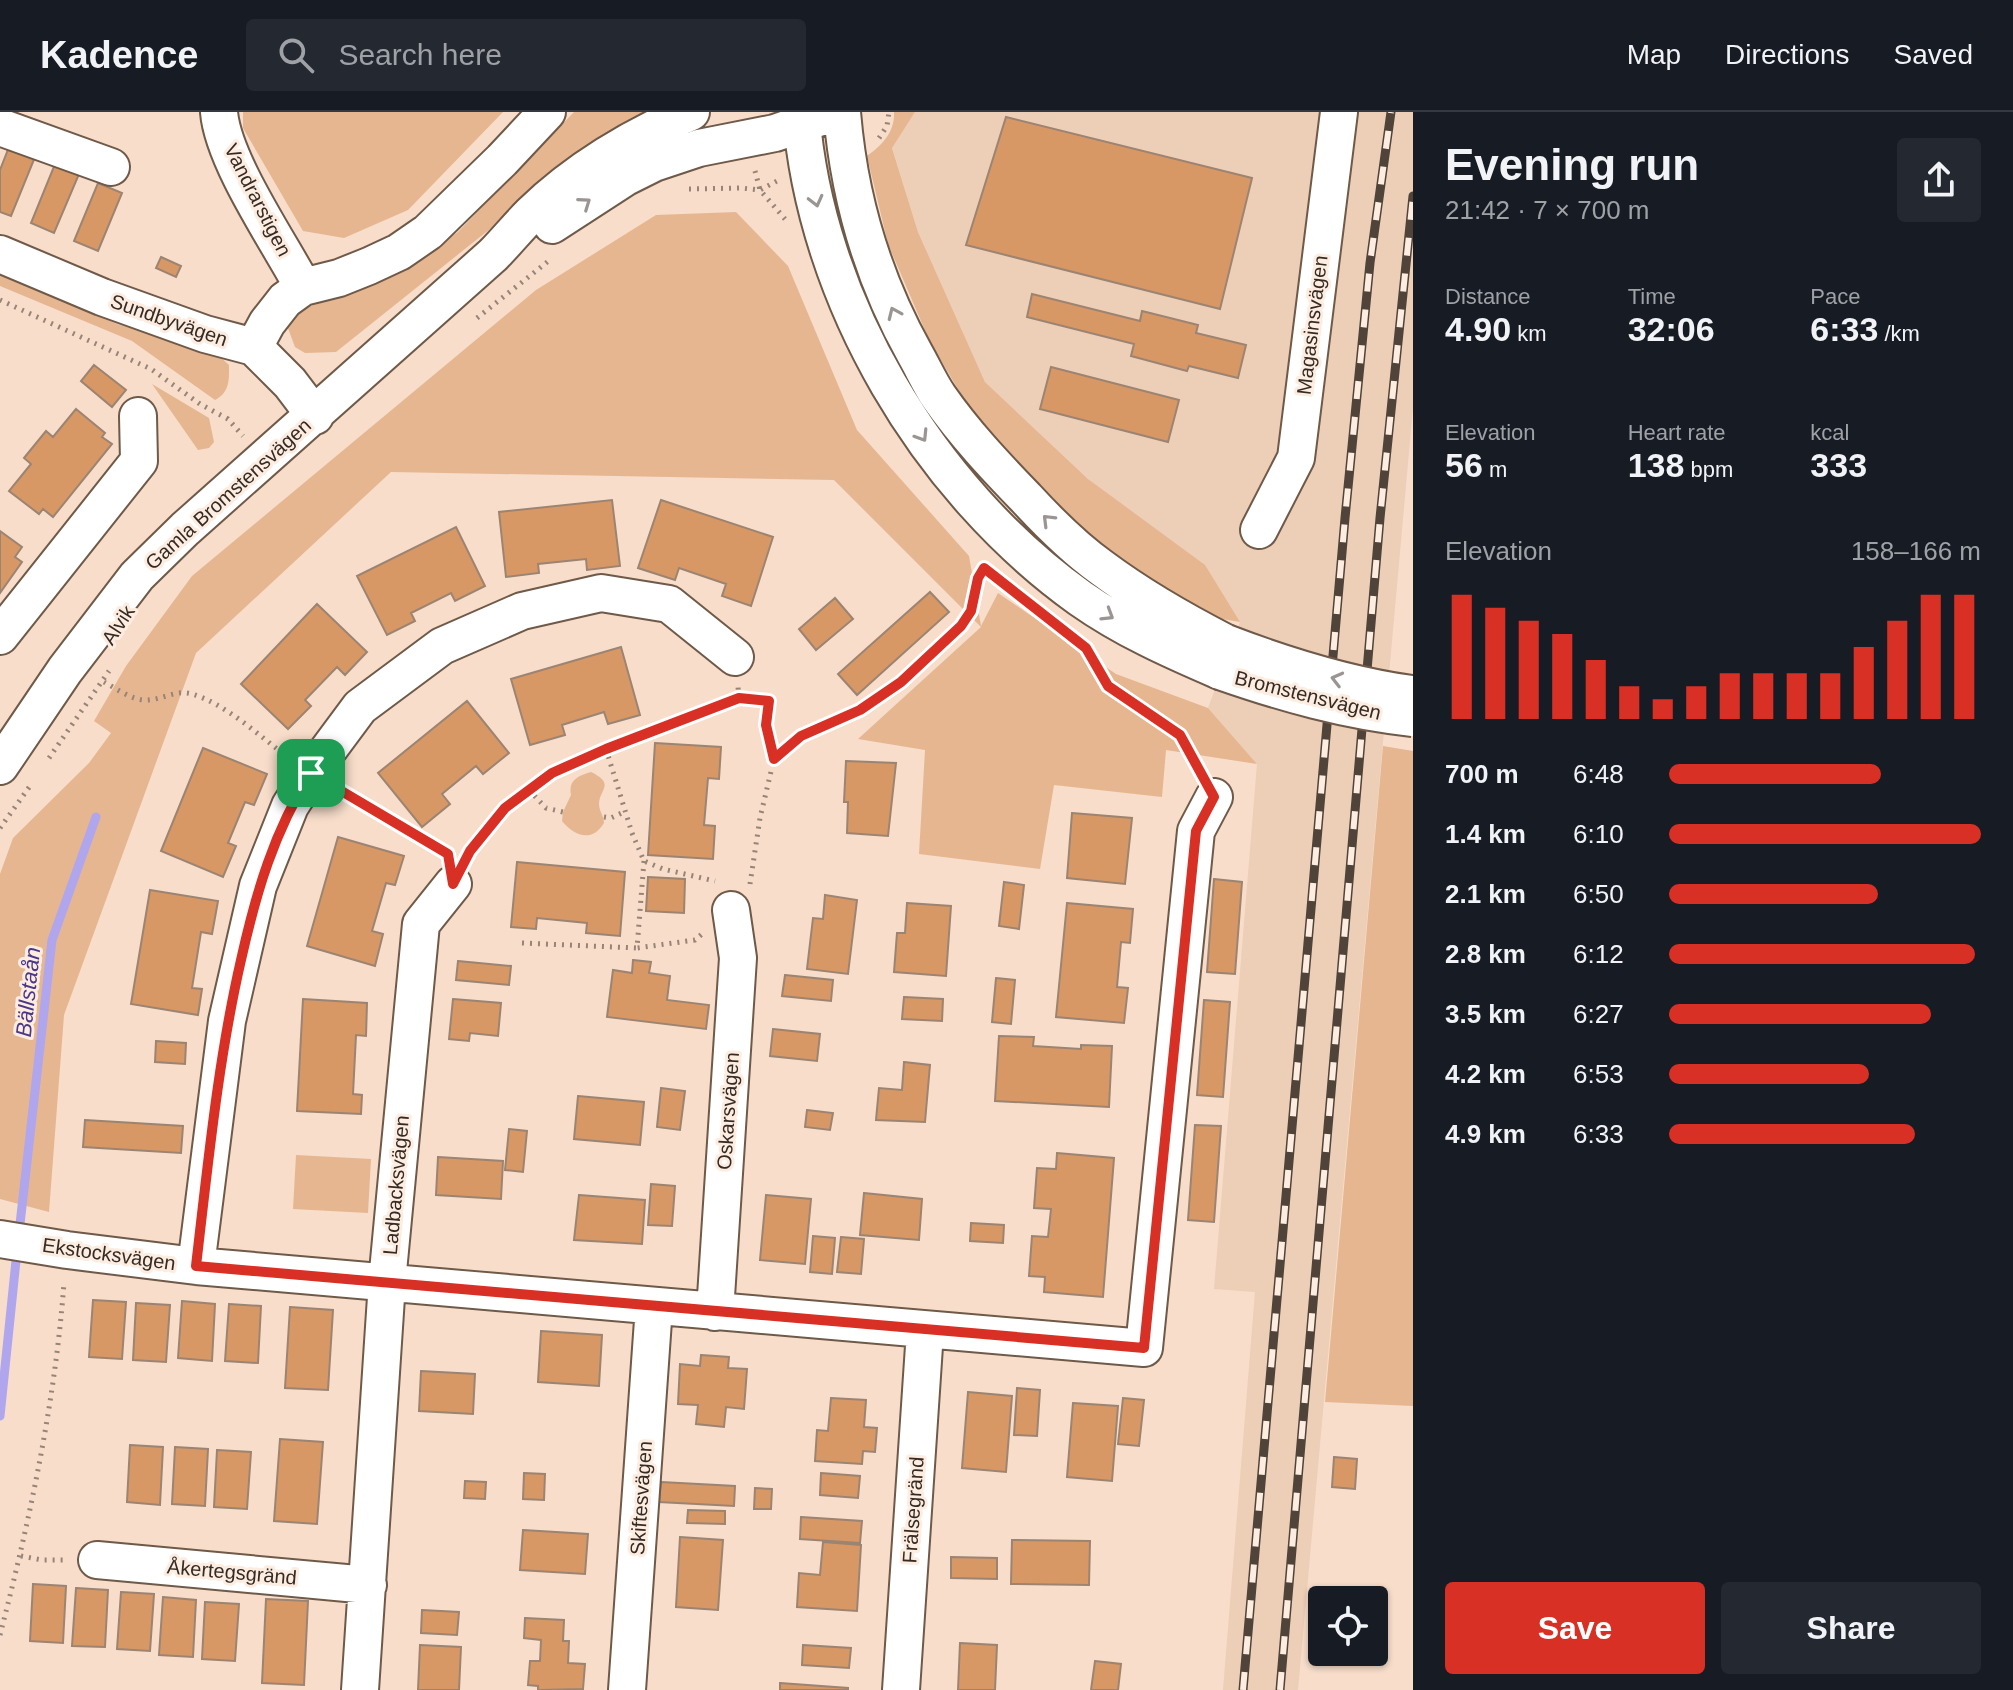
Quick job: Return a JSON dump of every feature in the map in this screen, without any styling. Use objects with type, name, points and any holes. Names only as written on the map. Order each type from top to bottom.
[{"type":"street","name":"Vandrarstigen","points":[[219,112],[238,171],[303,287]]},
{"type":"street","points":[[254,347],[285,300],[303,287],[369,266],[399,252],[428,232],[547,112]]},
{"type":"street","name":"Gamla Bromstensvägen","points":[[0,766],[65,670],[137,576],[185,529],[493,255],[532,213],[621,148],[691,112]]},
{"type":"street","name":"Bromstensvägen","points":[[842,112],[862,227],[896,320],[938,396],[990,462],[1099,567],[1170,614],[1223,657],[1273,689],[1332,705],[1413,718]]},
{"type":"street","name":"Magasinsvägen","points":[[1259,530],[1296,458],[1339,112]]},
{"type":"street","name":"Gamla Bromstensvägen","points":[[493,255],[560,220],[654,163],[685,152],[748,140],[813,116]]},
{"type":"street","name":"Bromstensvägen","points":[[813,116],[811,180],[841,284],[874,359],[928,446],[967,494],[1024,554],[1081,598],[1142,637],[1223,657],[1289,667],[1413,694]]},
{"type":"street","points":[[0,127],[111,167]]},
{"type":"street","name":"Sundbyvägen","points":[[0,254],[102,297],[205,334],[254,347],[290,383],[315,416]]},
{"type":"street","points":[[0,636],[139,461],[138,416]]},
{"type":"street","points":[[196,1266],[227,1021],[258,886],[290,806],[360,707],[442,646],[522,611],[601,593],[669,604],[735,657]]},
{"type":"street","name":"Ekstocksvägen","points":[[0,1239],[196,1266],[1144,1348],[1196,831],[1214,797]]},
{"type":"street","name":"Ladbacksvägen","points":[[360,1690],[387,1282],[421,924],[453,884]]},
{"type":"street","name":"Oskarsvägen","points":[[715,1312],[738,958],[731,910]]},
{"type":"street","name":"Skiftesvägen","points":[[627,1690],[654,1306]]},
{"type":"street","name":"Frälsegränd","points":[[901,1690],[925,1331]]},
{"type":"street","name":"Åkertegsgränd","points":[[97,1560],[368,1585]]},
{"type":"path","points":[[752,160],[760,190]]},
{"type":"path","points":[[681,190],[760,190],[784,178]]},
{"type":"path","points":[[474,321],[556,254]]},
{"type":"path","points":[[0,300],[151,369],[228,419],[265,459]]},
{"type":"path","points":[[774,759],[801,736],[860,710],[901,682],[961,626],[971,611],[978,578],[996,556]]},
{"type":"path","points":[[984,568],[1018,595]]},
{"type":"path","points":[[1063,630],[1086,648],[1108,686],[1180,735],[1214,797]]},
{"type":"path","points":[[735,657],[739,698]]},
{"type":"path","name":"Alvik","points":[[43,767],[104,682],[115,658]]},
{"type":"path","points":[[104,682],[139,700],[153,700],[180,692],[193,694],[216,705],[311,773],[448,854],[453,884]]},
{"type":"path","points":[[453,884],[470,851],[505,808],[552,773],[739,698],[769,701],[766,725],[774,759],[760,818],[752,880],[731,910],[695,940],[637,948],[522,943]]},
{"type":"path","points":[[606,749],[644,861],[637,948]]},
{"type":"path","points":[[0,828],[35,779]]},
{"type":"path","points":[[529,790],[546,808],[563,812]]},
{"type":"path","points":[[604,817],[611,818],[626,811]]},
{"type":"path","points":[[644,861],[663,869],[713,879],[731,910]]},
{"type":"path","points":[[0,1635],[21,1556],[59,1360],[67,1250]]},
{"type":"path","points":[[21,1556],[42,1560],[97,1560]]},
{"type":"shaded area","points":[[243,112],[503,112],[408,210],[344,238],[303,231],[243,128]]},
{"type":"shaded area","points":[[574,112],[666,112],[585,153],[336,352],[305,353],[295,347],[286,323],[305,308],[374,285],[458,232]]},
{"type":"shaded area","points":[[894,112],[915,112],[892,148],[918,232],[985,382],[1088,479],[1205,565],[1240,622],[1205,616],[1097,547],[1030,482],[971,411],[930,342],[888,244],[867,156],[886,137]]},
{"type":"shaded area","points":[[915,112],[1413,112],[1413,407],[1298,1690],[1223,1690],[1255,1292],[1214,1289],[1257,764],[1208,708],[1240,622],[985,382],[918,232],[892,147]]},
{"type":"shaded area","points":[[736,212],[788,266],[857,430],[969,556],[981,626],[998,593],[1116,674],[1208,708],[1257,764],[1166,750],[1162,797],[1054,785],[1040,869],[919,854],[925,750],[858,739],[981,627],[834,480],[391,472],[196,653],[64,1015],[49,1212],[0,1199],[0,874],[13,838],[89,763],[111,733],[94,721],[126,666],[192,576],[536,290],[656,215]]},
{"type":"shaded area","points":[[0,273],[117,324],[217,354],[229,365],[226,389],[215,400],[132,341],[0,286]]},
{"type":"shaded area","points":[[152,384],[209,418],[214,442],[209,448],[198,450]]},
{"type":"shaded area","points":[[1383,746],[1413,751],[1413,1406],[1325,1402]]},
{"type":"shaded area","points":[[591,772],[605,784],[599,804],[604,823],[594,833],[583,835],[562,821],[563,812],[573,782]]},
{"type":"shaded area","points":[[296,1155],[371,1159],[368,1213],[293,1209]]},
{"type":"building","points":[[1006,117],[1252,178],[1220,309],[966,245]]},
{"type":"building","points":[[9,147],[35,157],[11,216],[0,212],[0,170]]},
{"type":"building","points":[[55,164],[79,174],[54,233],[31,223]]},
{"type":"building","points":[[98,183],[122,193],[98,251],[74,241]]},
{"type":"building","points":[[161,257],[181,266],[176,277],[156,268]]},
{"type":"building","points":[[1032,294],[1140,321],[1142,311],[1198,325],[1196,333],[1246,345],[1238,378],[1189,366],[1187,371],[1131,356],[1134,344],[1027,317]]},
{"type":"building","points":[[94,365],[126,390],[112,407],[81,381]]},
{"type":"building","points":[[1051,367],[1179,400],[1168,442],[1040,409]]},
{"type":"building","points":[[76,409],[105,433],[102,437],[112,444],[53,517],[43,509],[39,514],[9,491],[31,464],[24,458],[46,431],[53,437]]},
{"type":"building","points":[[612,500],[620,566],[587,570],[586,559],[538,564],[539,573],[506,577],[499,512]]},
{"type":"building","points":[[661,500],[773,537],[751,606],[722,596],[726,584],[679,568],[675,580],[638,568]]},
{"type":"building","points":[[456,527],[485,586],[455,601],[451,593],[411,613],[415,621],[387,635],[357,576]]},
{"type":"building","points":[[0,531],[22,547],[15,557],[22,562],[0,593]]},
{"type":"building","points":[[930,592],[949,612],[857,695],[838,674]]},
{"type":"building","points":[[835,598],[853,619],[816,650],[799,629]]},
{"type":"building","points":[[317,604],[367,652],[345,675],[337,667],[305,700],[311,706],[288,729],[241,684]]},
{"type":"building","points":[[621,647],[640,715],[608,724],[604,712],[562,725],[565,735],[530,745],[511,679]]},
{"type":"building","points":[[467,701],[509,753],[483,774],[476,766],[442,794],[450,804],[422,827],[378,773]]},
{"type":"building","points":[[655,743],[721,747],[719,779],[708,778],[704,825],[715,826],[713,859],[648,855]]},
{"type":"building","points":[[203,748],[267,774],[254,805],[245,802],[228,843],[236,846],[223,877],[161,851]]},
{"type":"building","points":[[846,761],[896,763],[888,836],[847,833],[848,802],[844,802]]},
{"type":"building","points":[[1072,813],[1132,818],[1125,884],[1067,878]]},
{"type":"building","points":[[338,837],[404,856],[395,885],[386,883],[372,931],[383,934],[375,966],[307,946]]},
{"type":"building","points":[[517,862],[625,872],[620,936],[586,933],[587,923],[537,918],[536,929],[511,927]]},
{"type":"building","points":[[648,877],[685,879],[684,913],[646,911]]},
{"type":"building","points":[[1214,879],[1242,882],[1235,974],[1207,972]]},
{"type":"building","points":[[1004,882],[1024,885],[1019,929],[999,926]]},
{"type":"building","points":[[150,890],[218,901],[212,934],[201,932],[192,988],[202,989],[198,1015],[131,1004]]},
{"type":"building","points":[[825,895],[857,900],[848,974],[807,969],[813,918],[823,919]]},
{"type":"building","points":[[907,903],[951,906],[946,976],[894,972],[897,933],[905,933]]},
{"type":"building","points":[[1067,903],[1133,909],[1130,943],[1121,942],[1117,987],[1128,988],[1124,1023],[1056,1017]]},
{"type":"building","points":[[633,960],[651,962],[649,973],[670,976],[667,1000],[709,1005],[706,1029],[607,1017],[613,970],[632,973]]},
{"type":"building","points":[[458,961],[511,966],[509,985],[456,980]]},
{"type":"building","points":[[785,975],[833,980],[831,1001],[782,996]]},
{"type":"building","points":[[996,978],[1015,980],[1011,1024],[992,1022]]},
{"type":"building","points":[[904,997],[943,999],[942,1021],[902,1019]]},
{"type":"building","points":[[303,999],[367,1003],[366,1036],[356,1035],[353,1094],[362,1095],[361,1114],[297,1111]]},
{"type":"building","points":[[453,999],[501,1003],[498,1036],[470,1033],[469,1041],[449,1039]]},
{"type":"building","points":[[1204,1000],[1230,1002],[1223,1097],[1197,1095]]},
{"type":"building","points":[[773,1029],[820,1034],[817,1061],[770,1056]]},
{"type":"building","points":[[999,1036],[1034,1037],[1033,1046],[1081,1049],[1081,1045],[1112,1046],[1109,1107],[995,1101]]},
{"type":"building","points":[[156,1041],[186,1043],[185,1064],[155,1062]]},
{"type":"building","points":[[904,1062],[930,1065],[925,1122],[876,1120],[879,1088],[902,1090]]},
{"type":"building","points":[[661,1088],[685,1091],[680,1130],[657,1127]]},
{"type":"building","points":[[578,1096],[644,1102],[640,1145],[574,1139]]},
{"type":"building","points":[[807,1110],[833,1113],[830,1130],[805,1127]]},
{"type":"building","points":[[85,1120],[183,1126],[181,1153],[83,1147]]},
{"type":"building","points":[[1195,1125],[1221,1126],[1214,1222],[1188,1220]]},
{"type":"building","points":[[509,1129],[527,1131],[523,1172],[505,1170]]},
{"type":"building","points":[[1057,1153],[1114,1158],[1103,1297],[1044,1292],[1045,1277],[1029,1276],[1032,1236],[1048,1237],[1051,1209],[1034,1208],[1037,1168],[1056,1169]]},
{"type":"building","points":[[438,1157],[503,1161],[501,1199],[436,1195]]},
{"type":"building","points":[[651,1184],[675,1186],[672,1226],[648,1225]]},
{"type":"building","points":[[864,1193],[922,1199],[919,1240],[860,1235]]},
{"type":"building","points":[[579,1195],[645,1200],[642,1244],[574,1240]]},
{"type":"building","points":[[766,1195],[811,1199],[805,1264],[760,1260]]},
{"type":"building","points":[[971,1223],[1004,1225],[1003,1243],[970,1241]]},
{"type":"building","points":[[813,1236],[835,1238],[832,1274],[810,1272]]},
{"type":"building","points":[[841,1237],[864,1239],[861,1274],[837,1272]]},
{"type":"building","points":[[93,1300],[126,1302],[122,1359],[89,1357]]},
{"type":"building","points":[[182,1301],[215,1304],[212,1361],[178,1358]]},
{"type":"building","points":[[136,1303],[170,1305],[166,1362],[133,1360]]},
{"type":"building","points":[[229,1304],[261,1306],[258,1363],[225,1361]]},
{"type":"building","points":[[290,1307],[333,1310],[328,1390],[285,1388]]},
{"type":"building","points":[[541,1331],[602,1335],[599,1386],[538,1382]]},
{"type":"building","points":[[701,1355],[729,1357],[728,1368],[747,1369],[744,1409],[726,1407],[724,1427],[696,1424],[698,1405],[678,1404],[680,1364],[700,1366]]},
{"type":"building","points":[[421,1371],[475,1374],[473,1414],[419,1411]]},
{"type":"building","points":[[1017,1388],[1040,1390],[1037,1436],[1014,1435]]},
{"type":"building","points":[[968,1392],[1012,1396],[1006,1472],[962,1468]]},
{"type":"building","points":[[831,1398],[866,1400],[864,1427],[877,1428],[875,1452],[863,1451],[862,1464],[815,1461],[817,1430],[828,1431]]},
{"type":"building","points":[[1123,1398],[1144,1400],[1139,1446],[1118,1444]]},
{"type":"building","points":[[1073,1403],[1118,1406],[1112,1481],[1067,1477]]},
{"type":"building","points":[[280,1439],[323,1442],[317,1524],[274,1521]]},
{"type":"building","points":[[130,1445],[163,1447],[160,1505],[127,1502]]},
{"type":"building","points":[[175,1447],[208,1449],[205,1506],[172,1504]]},
{"type":"building","points":[[217,1450],[251,1452],[247,1509],[214,1507]]},
{"type":"building","points":[[1334,1457],[1357,1459],[1355,1489],[1332,1487]]},
{"type":"building","points":[[524,1473],[545,1474],[544,1500],[523,1499]]},
{"type":"building","points":[[821,1473],[860,1476],[858,1498],[820,1495]]},
{"type":"building","points":[[465,1481],[486,1482],[485,1499],[464,1498]]},
{"type":"building","points":[[661,1482],[735,1486],[734,1506],[659,1502]]},
{"type":"building","points":[[755,1488],[772,1489],[771,1509],[754,1509]]},
{"type":"building","points":[[688,1510],[725,1511],[725,1524],[687,1523]]},
{"type":"building","points":[[801,1517],[862,1521],[860,1543],[800,1539]]},
{"type":"building","points":[[523,1530],[588,1534],[585,1574],[520,1570]]},
{"type":"building","points":[[680,1537],[723,1540],[718,1610],[676,1607]]},
{"type":"building","points":[[1012,1540],[1090,1541],[1089,1585],[1011,1584]]},
{"type":"building","points":[[823,1542],[861,1545],[857,1611],[797,1607],[799,1573],[820,1575]]},
{"type":"building","points":[[951,1557],[997,1558],[997,1579],[951,1578]]},
{"type":"building","points":[[33,1584],[66,1586],[63,1643],[30,1641]]},
{"type":"building","points":[[76,1588],[108,1590],[105,1647],[72,1646]]},
{"type":"building","points":[[121,1592],[154,1594],[150,1651],[117,1649]]},
{"type":"building","points":[[163,1597],[196,1600],[193,1657],[159,1655]]},
{"type":"building","points":[[266,1599],[308,1601],[304,1685],[262,1683]]},
{"type":"building","points":[[205,1602],[239,1604],[235,1661],[202,1659]]},
{"type":"building","points":[[422,1610],[459,1612],[457,1635],[421,1633]]},
{"type":"building","points":[[525,1618],[564,1620],[563,1641],[569,1641],[568,1663],[585,1664],[583,1689],[538,1690],[538,1686],[528,1685],[530,1661],[540,1661],[541,1640],[524,1638]]},
{"type":"building","points":[[960,1643],[997,1645],[995,1690],[958,1690]]},
{"type":"building","points":[[420,1645],[461,1647],[459,1690],[418,1690]]},
{"type":"building","points":[[803,1645],[851,1648],[849,1668],[802,1665]]},
{"type":"building","points":[[1095,1661],[1121,1664],[1118,1690],[1091,1690]]},
{"type":"building","points":[[780,1683],[848,1688],[848,1690],[780,1690]]},
{"type":"waterway","name":"Bällstaån","points":[[19,1233],[52,940],[96,817]]},
{"type":"waterway","name":"Bällstaån","points":[[0,1416],[17,1251]]},
{"type":"railway","points":[[1243,1690],[1345,518],[1370,263],[1391,112]]},
{"type":"railway","points":[[1280,1690],[1380,518],[1413,196]]},
{"type":"route","points":[[984,568],[1086,648],[1108,686],[1180,735],[1214,797],[1196,831],[1144,1348],[196,1266],[227,1021],[258,886],[290,806],[311,773],[448,854],[453,884],[470,851],[505,808],[552,773],[606,749],[739,698],[769,701],[766,725],[774,759],[801,736],[877,700],[961,626],[971,611],[978,578],[984,568]]}]
